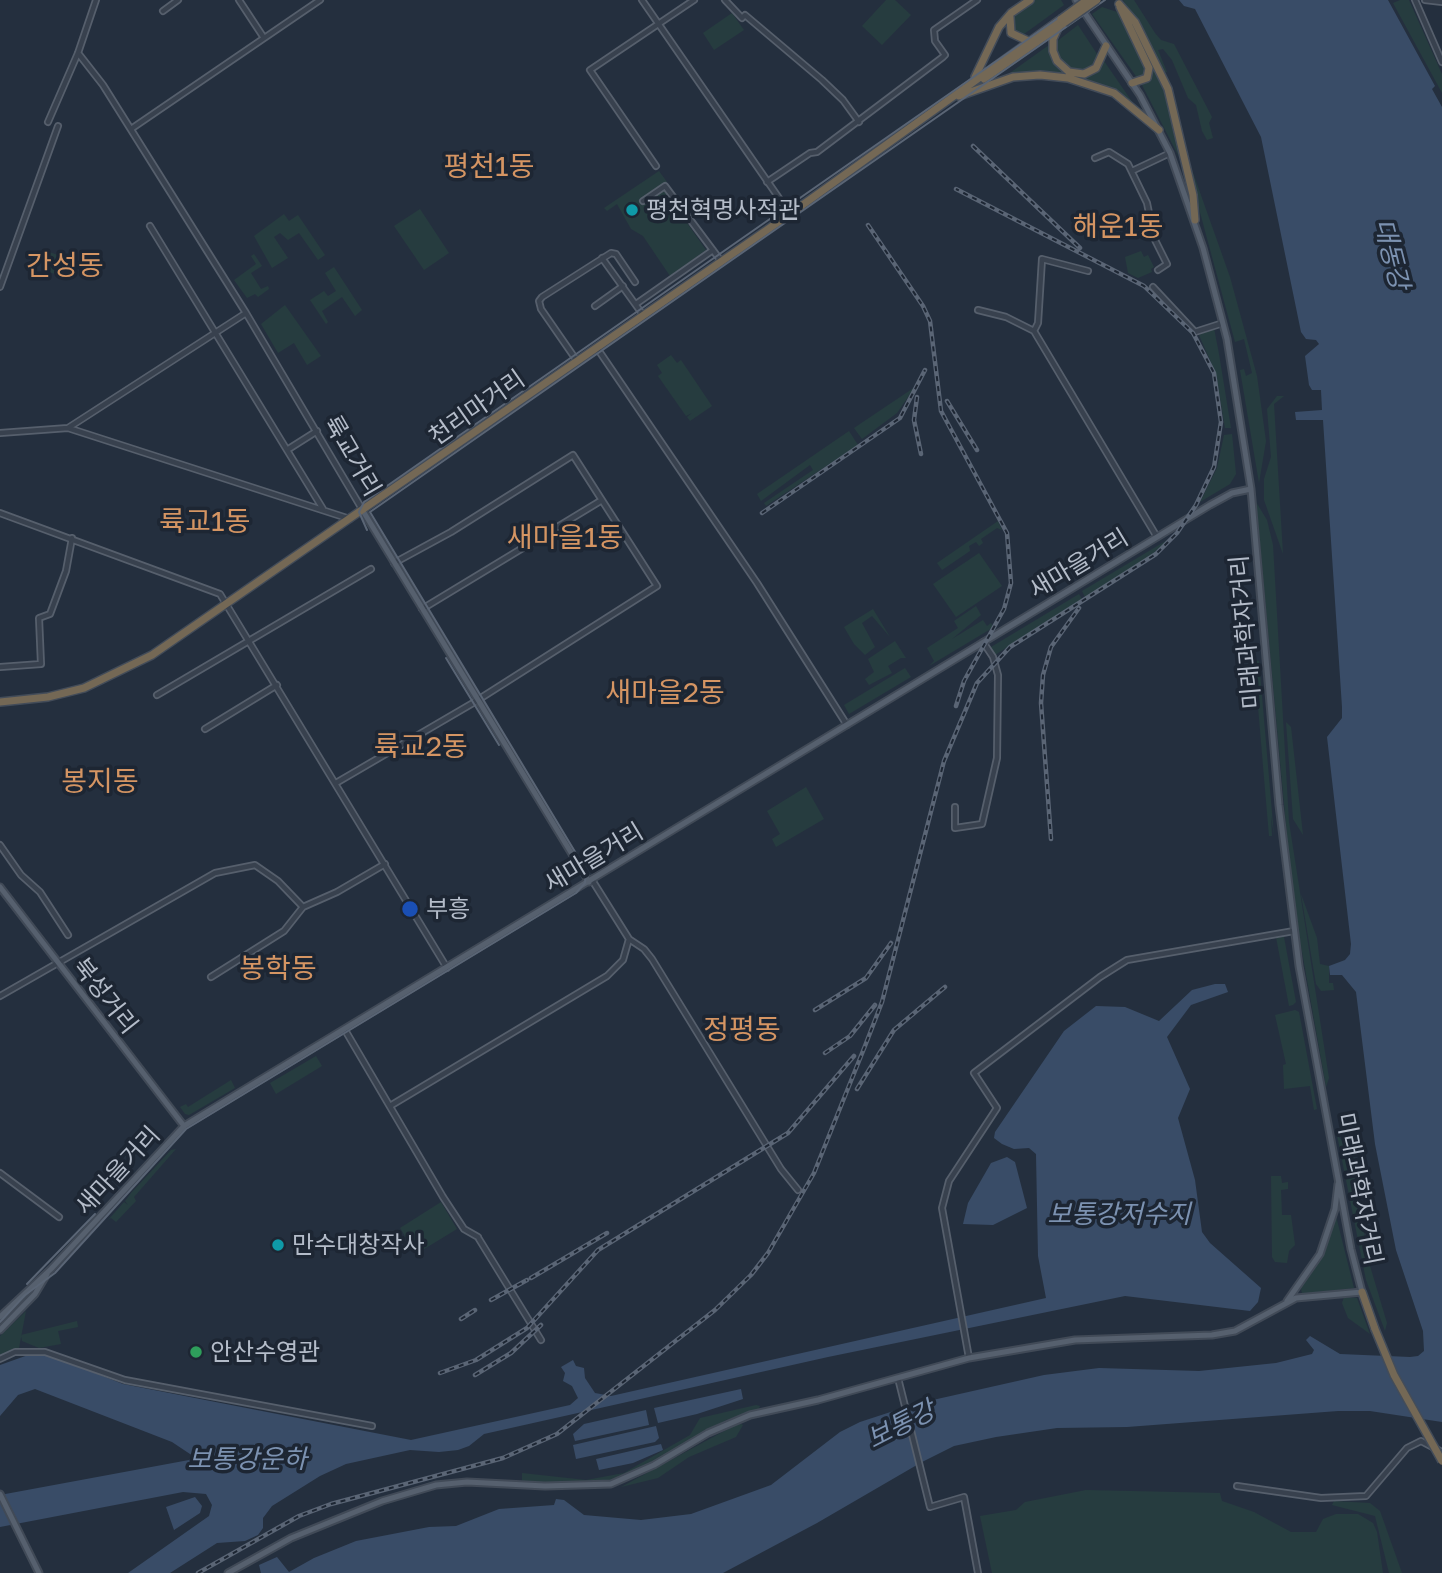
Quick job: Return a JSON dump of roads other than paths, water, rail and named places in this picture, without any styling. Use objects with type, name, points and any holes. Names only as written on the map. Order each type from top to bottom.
[{"type":"highway","points":[[955,97],[981,69],[994,37],[1011,13],[1030,0]]},
{"type":"highway","points":[[1087,0],[1062,21],[1055,33],[1053,51],[1057,61],[1069,72],[1084,74],[1096,68],[1107,46]]},
{"type":"highway","points":[[1062,21],[1097,0]]},
{"type":"highway","points":[[1118,2],[1149,68],[1147,78],[1132,83]]},
{"type":"highway","points":[[1118,2],[1135,22],[1168,89],[1193,195],[1195,220]]},
{"type":"highway","points":[[1011,13],[1008,25],[1011,33],[1017,39],[1029,41]]},
{"type":"highway","name":"천리마거리","points":[[955,97],[1029,41],[1062,21]]},
{"type":"highway","name":"천리마거리","points":[[0,702],[67,693],[102,681],[152,655],[225,601],[363,511],[790,214],[1062,21]]},
{"type":"highway","points":[[955,97],[1013,77],[1068,78],[1114,93],[1159,130]]},
{"type":"highway","points":[[1362,1292],[1394,1375],[1442,1461]]},
{"type":"main road","name":"미래과학자거리","points":[[1076,0],[1132,83],[1170,153],[1195,220],[1223,323],[1251,489],[1279,805],[1294,930],[1362,1292]]},
{"type":"main road","name":"새마을거리","points":[[0,1317],[51,1269],[184,1126],[1157,537],[1232,493],[1251,489]]},
{"type":"main road","name":"륙교거리","points":[[363,511],[590,881]]},
{"type":"main road","name":"북성거리","points":[[0,887],[184,1126]]},
{"type":"main road","points":[[1287,1301],[1320,1254],[1335,1209],[1339,1177]]},
{"type":"main road","points":[[0,1330],[35,1294],[51,1269]]},
{"type":"main road","points":[[228,1573],[291,1538],[382,1501],[452,1483],[585,1486],[611,1484],[654,1465],[729,1422],[969,1358],[1075,1340],[1235,1332],[1287,1301],[1304,1296],[1362,1292]]},
{"type":"main road","points":[[0,1494],[39,1573]]},
{"type":"street","points":[[48,122],[78,52],[96,0]]},
{"type":"street","points":[[163,10],[178,0]]},
{"type":"street","points":[[239,0],[264,38]]},
{"type":"street","points":[[131,129],[320,0]]},
{"type":"street","points":[[642,0],[790,214]]},
{"type":"street","points":[[656,166],[590,70],[694,0]]},
{"type":"street","points":[[725,0],[742,18],[745,15],[822,80],[843,100],[859,122]]},
{"type":"street","points":[[767,182],[810,153],[817,152],[943,57],[945,55],[935,41],[934,30],[977,0]]},
{"type":"street","points":[[1415,0],[1442,62]]},
{"type":"street","points":[[1425,0],[1442,2]]},
{"type":"street","name":"륙교거리","points":[[78,52],[131,129],[246,313],[363,511]]},
{"type":"street","points":[[0,287],[58,125]]},
{"type":"street","points":[[1095,158],[1109,152],[1125,161],[1132,171],[1147,203],[1154,238],[1167,264],[1158,270]]},
{"type":"street","points":[[1132,171],[1170,153]]},
{"type":"street","points":[[643,201],[665,186],[722,261]]},
{"type":"street","points":[[150,226],[324,510]]},
{"type":"street","points":[[636,304],[713,250]]},
{"type":"street","points":[[577,361],[539,301],[602,258],[616,254],[635,282]]},
{"type":"street","points":[[602,258],[643,315]]},
{"type":"street","points":[[1034,331],[1038,323],[1042,259],[1088,271]]},
{"type":"street","points":[[595,306],[623,286]]},
{"type":"street","points":[[1153,287],[1195,332],[1223,323]]},
{"type":"street","points":[[978,310],[1006,317],[1034,331],[1157,537]]},
{"type":"street","points":[[68,428],[246,313]]},
{"type":"street","points":[[597,348],[757,583],[847,725]]},
{"type":"street","points":[[0,433],[68,428],[351,519]]},
{"type":"street","points":[[288,450],[317,431]]},
{"type":"street","points":[[336,783],[477,700],[657,586],[573,455],[474,518],[394,564]]},
{"type":"street","points":[[422,609],[602,500]]},
{"type":"street","points":[[0,513],[212,588],[225,601],[447,968]]},
{"type":"street","points":[[0,667],[41,664],[39,618],[50,614],[66,570],[72,538]]},
{"type":"street","points":[[157,695],[371,569]]},
{"type":"street","points":[[955,807],[954,828],[982,824],[997,758],[998,675],[995,661],[983,642]]},
{"type":"street","points":[[205,729],[276,685]]},
{"type":"street","points":[[0,845],[21,875],[40,892],[68,935]]},
{"type":"street","points":[[211,977],[284,931],[303,908],[385,864]]},
{"type":"street","points":[[0,996],[207,876],[243,865],[261,869],[303,908]]},
{"type":"street","points":[[590,881],[629,939],[644,949],[652,959],[781,1169],[798,1190]]},
{"type":"street","points":[[969,1358],[957,1303],[943,1199],[949,1181],[997,1108],[974,1073],[1100,976],[1127,960],[1294,930]]},
{"type":"street","points":[[390,1107],[607,976],[623,960],[629,939]]},
{"type":"street","points":[[345,1030],[464,1229],[479,1238],[541,1340]]},
{"type":"street","points":[[0,1173],[59,1217]]},
{"type":"street","points":[[0,1359],[16,1352],[44,1352],[125,1380],[372,1426]]},
{"type":"street","points":[[898,1378],[927,1500],[930,1507],[964,1497],[978,1573]]},
{"type":"street","points":[[1237,1486],[1321,1498],[1366,1496],[1407,1448],[1421,1441],[1442,1452]]},
{"type":"water","points":[[1179,0],[1388,0],[1435,86],[1432,89],[1442,107],[1442,1422],[1370,1411],[1338,1411],[1127,1427],[1057,1428],[996,1437],[954,1446],[723,1573],[261,1573],[259,1565],[277,1557],[289,1572],[314,1558],[356,1541],[429,1527],[456,1526],[499,1509],[554,1505],[556,1499],[564,1500],[584,1515],[641,1520],[691,1514],[771,1485],[840,1432],[860,1422],[915,1404],[1044,1375],[1099,1368],[1199,1371],[1276,1363],[1312,1354],[1314,1350],[1306,1340],[1310,1336],[1340,1354],[1410,1357],[1418,1356],[1424,1351],[1423,1331],[1396,1250],[1375,1144],[1356,992],[1342,975],[1330,975],[1329,966],[1345,960],[1350,954],[1351,944],[1327,737],[1342,718],[1342,707],[1323,420],[1296,420],[1295,412],[1322,410],[1321,390],[1312,390],[1309,385],[1305,356],[1319,344],[1316,340],[1306,339],[1301,332],[1261,137],[1195,9],[1184,6]]},
{"type":"water","points":[[1225,984],[1228,992],[1191,1005],[1167,1037],[1190,1089],[1178,1118],[1195,1180],[1202,1232],[1210,1243],[1261,1288],[1258,1302],[1250,1311],[1125,1296],[828,1357],[484,1434],[469,1446],[458,1450],[410,1450],[346,1464],[320,1476],[272,1506],[263,1518],[263,1528],[258,1535],[245,1541],[217,1543],[170,1573],[128,1573],[209,1516],[212,1505],[206,1494],[183,1492],[0,1527],[0,1495],[189,1460],[193,1456],[172,1442],[35,1389],[18,1395],[0,1416],[0,1365],[31,1354],[54,1357],[123,1384],[411,1440],[570,1405],[578,1398],[572,1386],[563,1381],[565,1373],[561,1367],[573,1360],[576,1366],[584,1368],[585,1378],[595,1393],[611,1396],[1046,1298],[1038,1256],[1036,1154],[1029,1148],[1014,1149],[1002,1144],[994,1138],[995,1132],[1064,1031],[1096,1006],[1125,1007],[1159,1021],[1192,990]]},
{"type":"water","points":[[1007,1157],[1015,1162],[1027,1208],[993,1225],[963,1224],[968,1203],[991,1163]]},
{"type":"water","points":[[741,1389],[743,1399],[658,1423],[654,1408]]},
{"type":"water","points":[[646,1410],[649,1425],[575,1441],[573,1434],[584,1424]]},
{"type":"water","points":[[656,1426],[659,1438],[655,1442],[576,1459],[573,1445]]},
{"type":"water","points":[[661,1444],[663,1450],[633,1463],[599,1470],[596,1459]]},
{"type":"water","points":[[195,1497],[202,1506],[200,1513],[174,1530],[166,1507]]},
{"type":"tram line","points":[[367,530],[359,512],[364,502],[1084,0]]},
{"type":"tram line","points":[[0,1322],[25,1295],[55,1273],[186,1129],[576,893],[585,883],[586,871],[580,860],[370,512],[1105,0]]},
{"type":"tram line","points":[[446,658],[499,745]]},
{"type":"tram line","points":[[27,1284],[95,1214]]},
{"type":"railway","points":[[973,146],[1080,248]]},
{"type":"railway","points":[[198,1573],[299,1516],[331,1504],[503,1458],[557,1434],[715,1310],[751,1275],[768,1253],[814,1173],[882,1002],[944,761],[977,683],[1010,647],[1156,554],[1177,533],[1196,505],[1214,467],[1221,422],[1214,373],[1193,333],[1144,286],[956,189]]},
{"type":"railway","points":[[868,225],[923,306],[930,321],[941,411],[1007,533],[1011,583],[1004,609],[964,681],[956,706]]},
{"type":"railway","points":[[762,513],[900,418],[925,370]]},
{"type":"railway","points":[[917,397],[914,420],[921,454]]},
{"type":"railway","points":[[947,401],[977,450]]},
{"type":"railway","points":[[1051,839],[1041,703],[1043,675],[1051,647],[1079,608]]},
{"type":"railway","points":[[815,1010],[866,978],[891,943]]},
{"type":"railway","points":[[857,1089],[894,1030],[945,987]]},
{"type":"railway","points":[[825,1053],[850,1036],[875,1005]]},
{"type":"railway","points":[[440,1373],[476,1360],[527,1328],[598,1250],[788,1133],[854,1056]]},
{"type":"railway","points":[[531,1278],[607,1233]]},
{"type":"railway","points":[[491,1300],[527,1280]]},
{"type":"railway","points":[[461,1319],[475,1310]]},
{"type":"railway","points":[[475,1375],[511,1353],[541,1325]]},
{"type":"place","name":"평천혁명사적관","points":[[632,210]]},
{"type":"place","name":"부흥","points":[[410,909]]},
{"type":"place","name":"만수대창작사","points":[[278,1245]]},
{"type":"place","name":"안산수영관","points":[[196,1352]]},
{"type":"district","name":"평천1동","points":[[489,167]]},
{"type":"district","name":"해운1동","points":[[1118,227]]},
{"type":"district","name":"간성동","points":[[65,266]]},
{"type":"district","name":"륙교1동","points":[[205,522]]},
{"type":"district","name":"새마을1동","points":[[565,538]]},
{"type":"district","name":"새마을2동","points":[[665,693]]},
{"type":"district","name":"륙교2동","points":[[421,747]]},
{"type":"district","name":"봉지동","points":[[100,782]]},
{"type":"district","name":"봉학동","points":[[278,969]]},
{"type":"district","name":"정평동","points":[[742,1030]]},
{"type":"water label","name":"대동강","points":[[1391,254]]},
{"type":"water label","name":"보통강저수지","points":[[1119,1215]]},
{"type":"water label","name":"보통강","points":[[901,1425]]},
{"type":"water label","name":"보통강운하","points":[[247,1460]]}]
